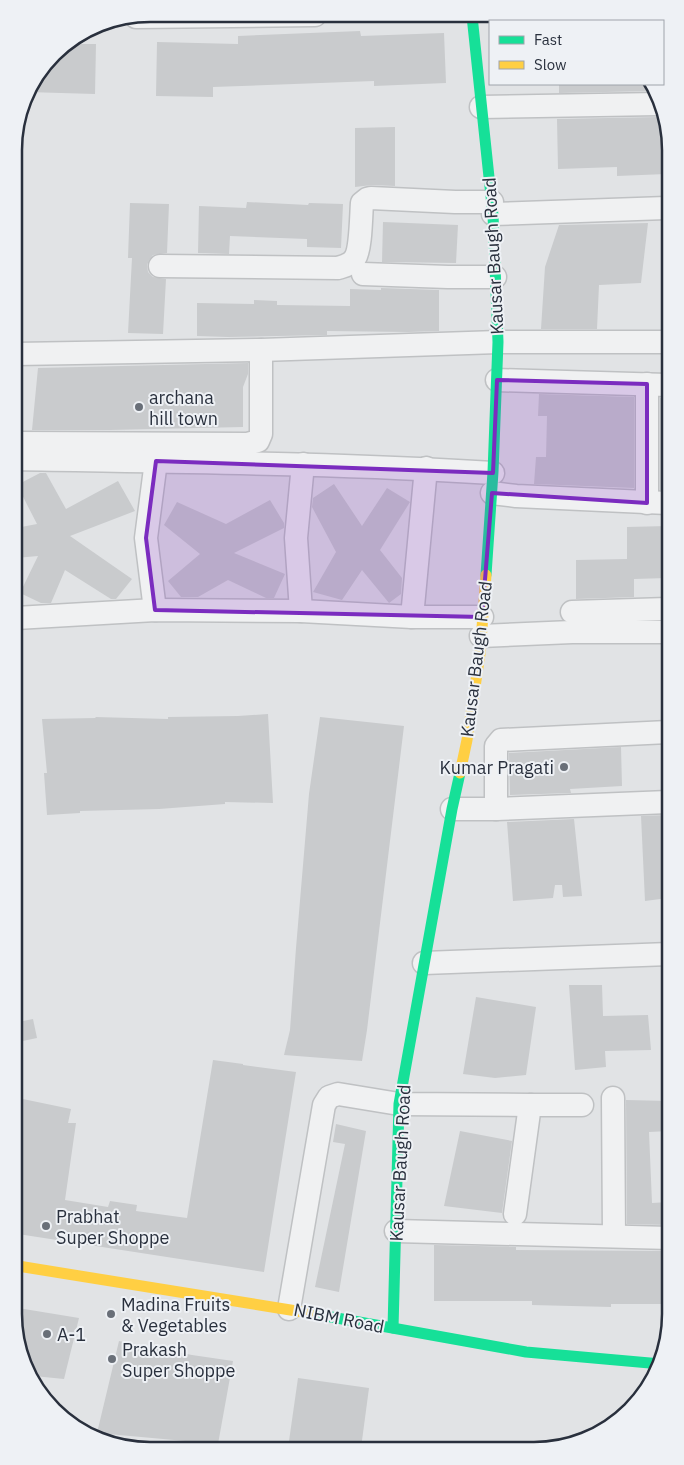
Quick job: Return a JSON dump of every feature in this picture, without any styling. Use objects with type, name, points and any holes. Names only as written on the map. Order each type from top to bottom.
[{"type":"street","name":"Kausar Baugh Road","points":[[394,1328],[399,1104],[452,809],[467,740],[480,654],[493,483],[498,342],[492,208],[473,22]]},
{"type":"street","points":[[481,107],[653,104]]},
{"type":"street","points":[[160,266],[338,268],[350,264],[356,258],[362,203],[371,198],[455,202],[492,208],[662,208]]},
{"type":"street","points":[[363,274],[448,277],[495,276]]},
{"type":"street","points":[[23,354],[261,350],[498,342],[662,342]]},
{"type":"street","points":[[23,443],[247,444],[258,442],[261,434],[261,350]]},
{"type":"street","points":[[23,459],[426,468],[493,483],[516,496],[657,503],[657,385],[496,380]]},
{"type":"street","points":[[155,610],[146,538],[156,461]]},
{"type":"street","points":[[301,611],[296,538],[303,464]]},
{"type":"street","points":[[412,617],[426,468]]},
{"type":"street","points":[[23,618],[155,610],[301,611],[412,617],[482,627],[572,632],[662,632]]},
{"type":"street","points":[[572,612],[662,610]]},
{"type":"street","points":[[496,809],[496,746],[501,740],[662,732]]},
{"type":"street","points":[[452,809],[661,802]]},
{"type":"street","points":[[424,963],[661,954]]},
{"type":"street","points":[[289,1309],[324,1105],[329,1097],[338,1094],[399,1104],[582,1105]]},
{"type":"street","points":[[613,1098],[614,1236]]},
{"type":"street","points":[[515,1214],[530,1106]]},
{"type":"street","points":[[396,1231],[661,1238]]},
{"type":"street","name":"NIBM Road","points":[[22,1267],[289,1309],[526,1352],[652,1363]]},
{"type":"highlighted area","points":[[497,380],[647,384],[647,503],[492,493],[482,617],[155,610],[146,538],[156,461],[493,473]]},
{"type":"building","points":[[360,31],[361,36],[444,33],[446,83],[374,86],[374,81],[213,87],[213,97],[156,96],[157,42],[238,44],[238,36]]},
{"type":"building","points":[[79,44],[96,44],[95,94],[37,92],[44,79],[66,54]]},
{"type":"building","points":[[559,85],[643,85],[646,91],[559,93]]},
{"type":"building","points":[[657,117],[662,150],[662,174],[617,176],[617,167],[558,169],[557,119]]},
{"type":"building","points":[[395,127],[395,186],[372,185],[355,187],[355,128]]},
{"type":"building","points":[[247,202],[308,205],[309,203],[343,204],[341,248],[307,247],[307,239],[230,236],[229,254],[198,253],[199,206],[246,208]]},
{"type":"building","points":[[130,203],[169,204],[167,253],[153,255],[147,265],[148,272],[153,277],[166,279],[163,334],[128,333],[132,258],[128,258]]},
{"type":"building","points":[[383,222],[458,225],[456,263],[382,262]]},
{"type":"building","points":[[648,223],[641,283],[599,285],[597,329],[541,329],[545,267],[559,225]]},
{"type":"building","points":[[381,288],[439,290],[439,331],[327,331],[327,335],[197,336],[197,303],[254,304],[254,300],[277,301],[277,305],[350,306],[350,289],[381,290]]},
{"type":"building","name":"archana hill town","points":[[248,363],[248,374],[243,387],[243,427],[32,430],[38,368]]},
{"type":"building","points":[[539,394],[634,397],[634,488],[534,484],[536,457],[546,457],[547,416],[538,416]]},
{"type":"building","points":[[660,398],[662,398],[662,490],[660,490]]},
{"type":"building","points":[[40,473],[46,473],[66,509],[118,481],[135,511],[70,536],[132,579],[116,599],[111,599],[65,570],[51,603],[41,603],[23,594],[23,588],[38,556],[23,557],[23,527],[37,524],[23,496],[23,482]]},
{"type":"building","points":[[334,484],[362,526],[387,488],[410,502],[380,550],[402,578],[401,594],[389,603],[362,570],[342,600],[313,592],[336,552],[312,507],[313,498]]},
{"type":"building","points":[[270,500],[284,523],[284,528],[234,553],[285,574],[274,598],[266,598],[228,580],[198,597],[181,597],[168,581],[200,554],[164,525],[177,502],[226,524]]},
{"type":"building","points":[[662,526],[662,578],[634,579],[634,597],[576,599],[576,560],[627,559],[627,527]]},
{"type":"building","points":[[268,714],[273,803],[225,802],[225,804],[159,809],[80,811],[80,813],[47,815],[44,773],[47,773],[42,719],[95,717],[168,719],[168,717]]},
{"type":"building","points":[[320,717],[404,726],[362,1061],[284,1055],[290,1030],[309,794]]},
{"type":"building","name":"Kumar Pragati","points":[[621,747],[622,786],[570,789],[571,793],[510,795],[509,753]]},
{"type":"building","points":[[661,815],[661,899],[645,901],[641,816]]},
{"type":"building","points":[[574,819],[582,896],[563,897],[562,885],[555,885],[553,898],[513,901],[507,822]]},
{"type":"building","points":[[569,985],[602,985],[603,1016],[648,1015],[651,1050],[605,1051],[606,1067],[575,1070]]},
{"type":"building","points":[[476,997],[536,1007],[526,1075],[495,1078],[463,1074]]},
{"type":"building","points":[[33,1019],[37,1038],[22,1041],[22,1021]]},
{"type":"building","points":[[213,1060],[296,1072],[264,1272],[22,1235],[22,1099],[71,1109],[68,1123],[76,1123],[65,1200],[108,1207],[110,1201],[137,1205],[136,1211],[187,1218]]},
{"type":"building","points":[[626,1100],[661,1101],[661,1131],[649,1132],[652,1203],[661,1202],[661,1225],[627,1224]]},
{"type":"building","points":[[336,1124],[366,1131],[339,1292],[315,1287],[345,1144],[333,1142]]},
{"type":"building","points":[[460,1131],[512,1141],[502,1213],[444,1206]]},
{"type":"building","points":[[434,1245],[516,1247],[516,1250],[661,1251],[661,1304],[611,1304],[611,1307],[532,1305],[532,1301],[434,1301]]},
{"type":"building","name":"A-1","points":[[22,1309],[79,1318],[64,1379],[39,1376],[27,1348]]},
{"type":"building","points":[[119,1341],[233,1361],[218,1442],[196,1442],[104,1434],[98,1431]]},
{"type":"building","points":[[298,1378],[369,1388],[362,1442],[289,1442]]},
{"type":"traffic: fast","points":[[473,22],[493,215],[498,342],[493,472],[486,575]]},
{"type":"traffic: fast","points":[[393,1328],[399,1104],[460,773]]},
{"type":"traffic: fast","points":[[309,1313],[526,1352],[652,1363]]},
{"type":"traffic: slow","points":[[460,773],[480,654],[486,575]]},
{"type":"traffic: slow","points":[[22,1267],[309,1313]]},
{"type":"place","name":"archana hill town","points":[[139,407]]},
{"type":"place","name":"Kumar Pragati","points":[[564,767]]},
{"type":"place","name":"Prabhat Super Shoppe","points":[[46,1226]]},
{"type":"place","name":"Madina Fruits & Vegetables","points":[[111,1314]]},
{"type":"place","name":"A-1","points":[[47,1334]]},
{"type":"place","name":"Prakash Super Shoppe","points":[[112,1359]]}]
